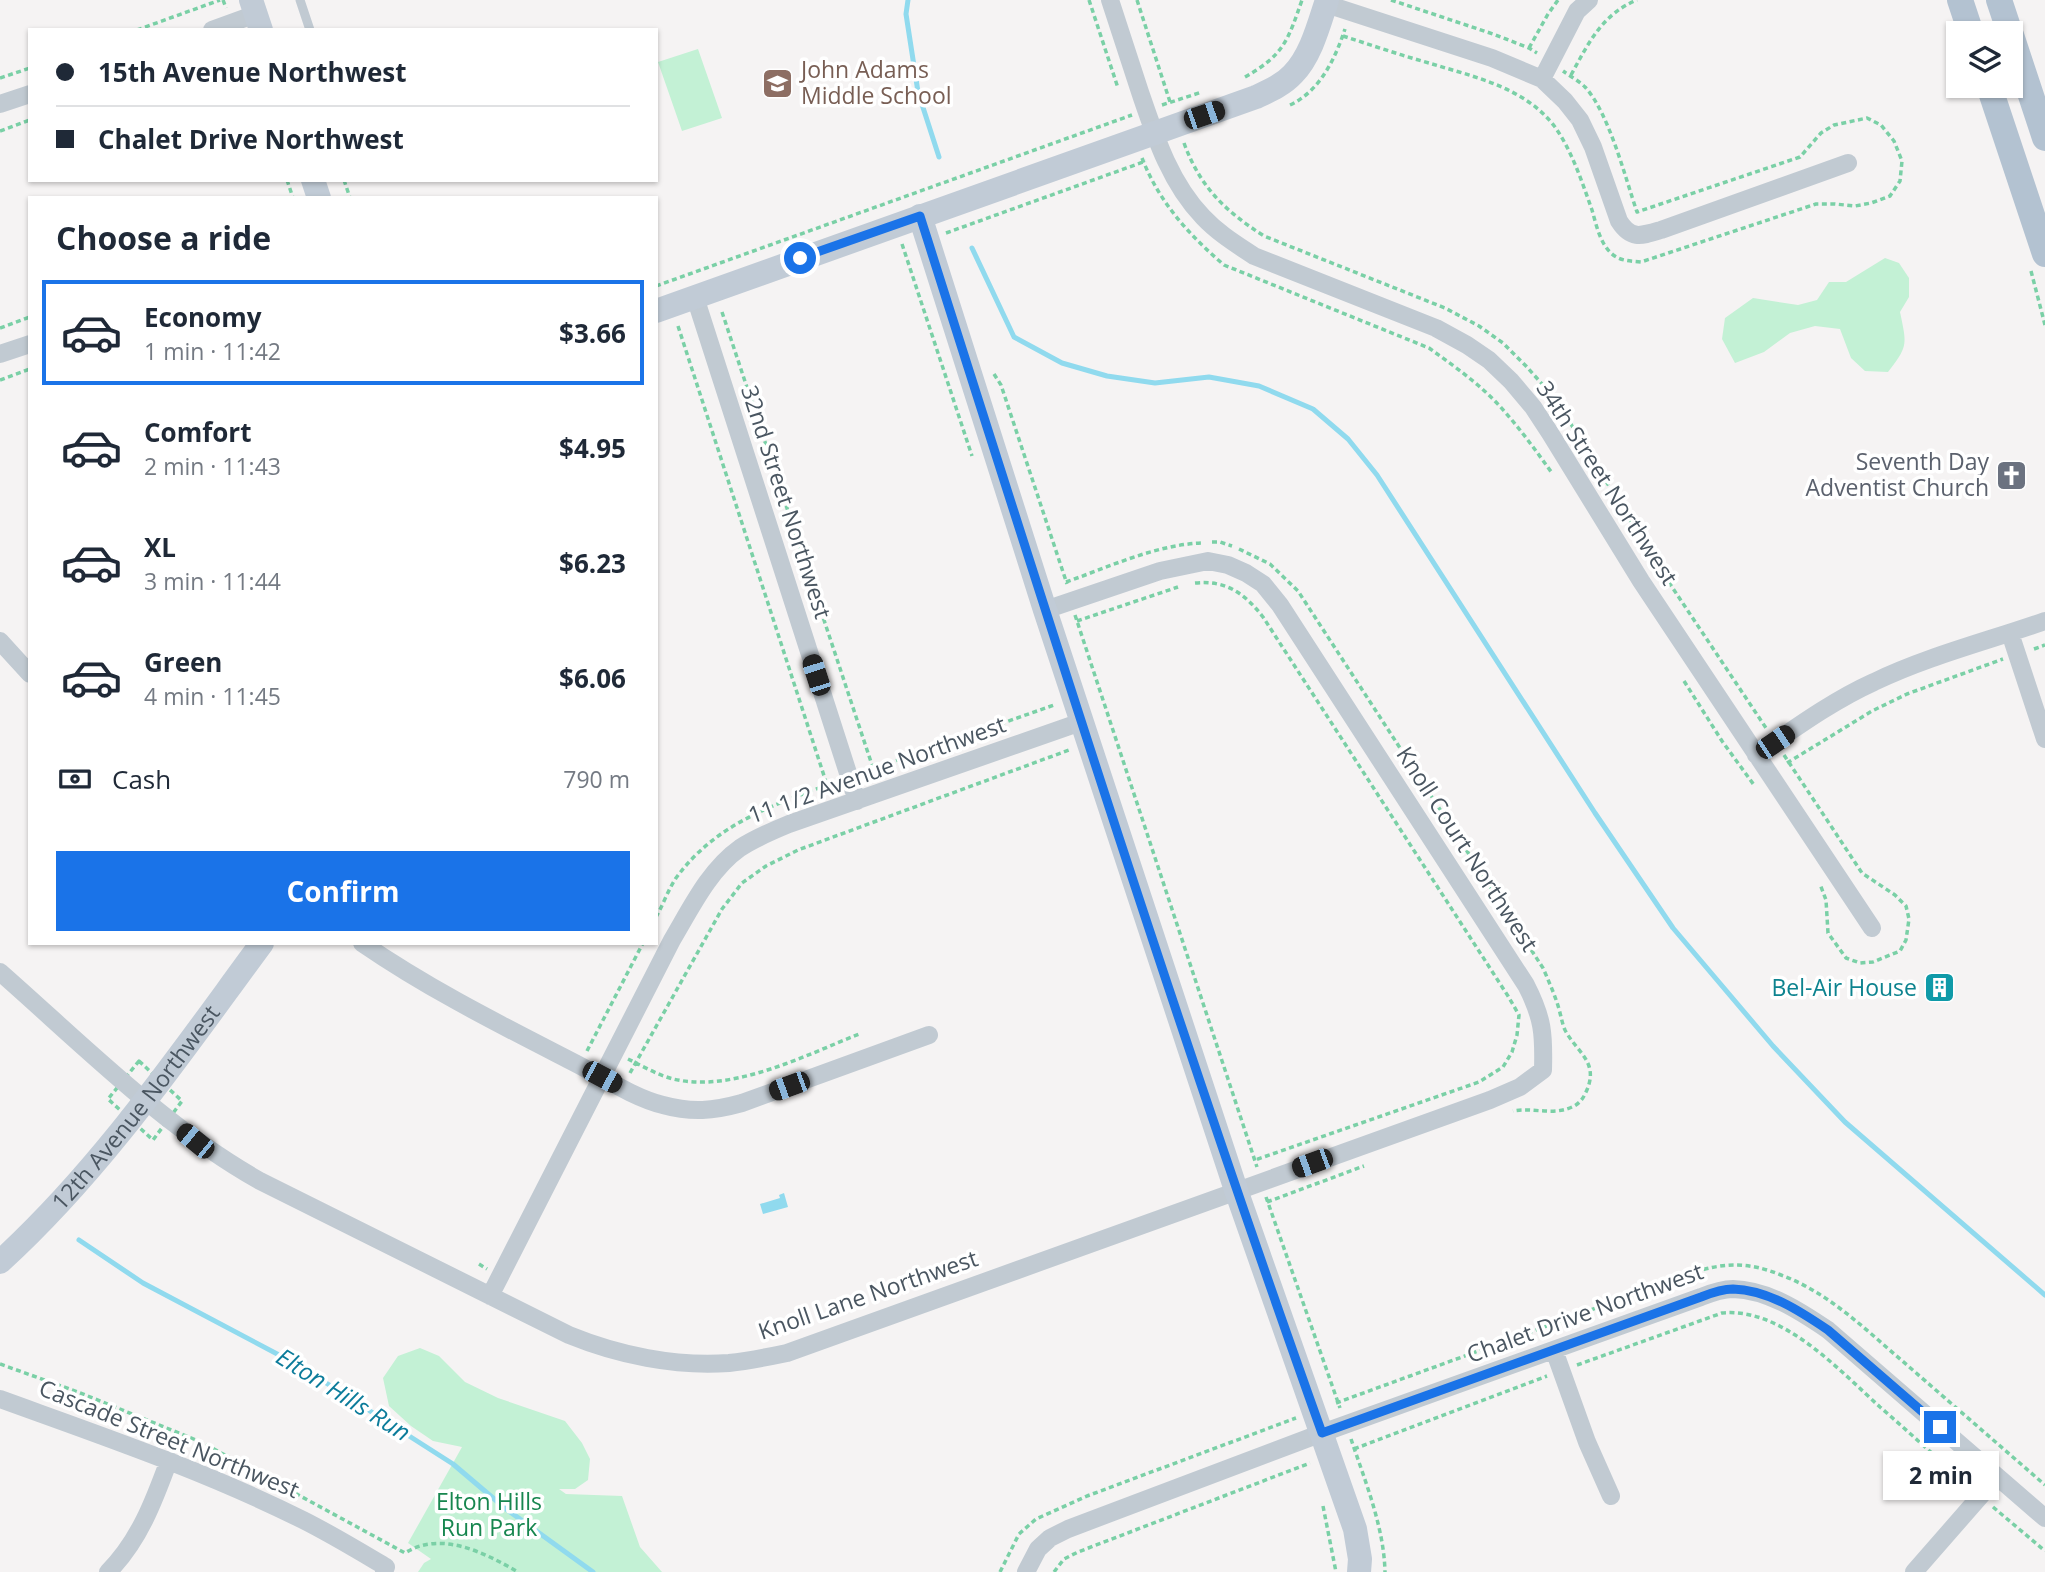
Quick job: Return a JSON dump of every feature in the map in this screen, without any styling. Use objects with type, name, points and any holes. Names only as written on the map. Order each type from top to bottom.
[{"type":"main road","points":[[1960,0],[1968,21]]},
{"type":"main road","points":[[1999,0],[2006,21]]},
{"type":"main road","points":[[2023,73],[2045,138]]},
{"type":"main road","points":[[1993,98],[2045,254]]},
{"type":"street","name":"34th Street Northwest","points":[[1110,0],[1154,133],[1169,168],[1191,204],[1202,216],[1254,256],[1436,328],[1467,345],[1489,360],[1534,407],[1641,581],[1872,928]]},
{"type":"street","points":[[1542,79],[1577,10],[1589,0]]},
{"type":"street","points":[[658,310],[1256,97],[1276,87],[1304,61],[1319,1],[1492,58],[1542,79],[1580,120],[1593,147],[1619,221],[1626,232],[1634,235],[1661,230],[1848,163]]},
{"type":"street","points":[[218,28],[256,15]]},
{"type":"street","points":[[0,104],[28,95]]},
{"type":"street","points":[[920,216],[1081,722],[1236,1190],[1355,1529],[1360,1559],[1359,1572]]},
{"type":"street","name":"32nd Street Northwest","points":[[695,297],[858,801]]},
{"type":"street","points":[[0,354],[28,345]]},
{"type":"street","name":"Knoll Court Northwest","points":[[1045,610],[1160,570],[1198,562],[1228,565],[1263,584],[1280,605],[1511,962],[1538,1009],[1544,1034],[1543,1070],[1520,1087],[1236,1190]]},
{"type":"street","points":[[1756,755],[1816,714],[1873,682],[2045,621]]},
{"type":"street","points":[[2010,633],[2045,739]]},
{"type":"street","points":[[0,641],[28,672]]},
{"type":"street","name":"11 1/2 Avenue Northwest","points":[[489,1296],[672,940],[696,898],[717,870],[738,849],[789,824],[1081,722]]},
{"type":"street","name":"12th Avenue Northwest","points":[[0,1262],[63,1199],[146,1100],[261,945]]},
{"type":"street","points":[[365,945],[446,997],[602,1077],[661,1105],[688,1110],[715,1110],[742,1103],[929,1035]]},
{"type":"street","name":"Knoll Lane Northwest","points":[[0,972],[146,1100],[195,1141],[227,1162],[569,1335],[633,1355],[670,1361],[727,1363],[787,1353],[1236,1190]]},
{"type":"street","name":"Chalet Drive Northwest","points":[[1026,1572],[1038,1549],[1050,1538],[1068,1529],[1322,1433],[1717,1291],[1734,1289],[1772,1298],[1828,1330],[2045,1518]]},
{"type":"street","points":[[1554,1350],[1587,1441],[1611,1496]]},
{"type":"street","name":"Cascade Street Northwest","points":[[0,1399],[169,1460],[304,1521],[386,1567],[384,1572]]},
{"type":"street","points":[[108,1572],[146,1518],[169,1460]]},
{"type":"street","points":[[1914,1572],[1997,1476]]},
{"type":"lane","points":[[300,0],[309,28]]},
{"type":"path","points":[[142,28],[220,0]]},
{"type":"path","points":[[1089,0],[1120,92]]},
{"type":"path","points":[[1137,0],[1171,102],[1206,90]]},
{"type":"path","points":[[1391,0],[1530,48],[1558,0]]},
{"type":"path","points":[[1343,36],[1493,83],[1521,96],[1538,109],[1555,128],[1567,148],[1603,243],[1611,254],[1623,261],[1641,262],[1816,204],[1855,206],[1890,196],[1900,181],[1902,161],[1894,141],[1881,125],[1867,118],[1834,125],[1821,133],[1800,157],[1637,212],[1597,102],[1584,85],[1571,76],[1591,37],[1602,23],[1616,11],[1637,0]]},
{"type":"path","points":[[1242,79],[1265,66],[1279,53],[1291,32],[1319,1]]},
{"type":"path","points":[[0,78],[28,69]]},
{"type":"path","points":[[658,285],[1128,116]]},
{"type":"path","points":[[0,131],[28,121]]},
{"type":"path","points":[[1185,147],[1209,190],[1230,212],[1264,236],[1446,308],[1503,343],[1526,366],[1551,394],[1569,421],[1660,569],[1788,762],[1872,711],[1907,694],[2017,654]]},
{"type":"path","points":[[951,242],[949,232],[1144,162],[1156,189],[1174,215],[1201,245],[1224,265],[1429,348],[1492,398],[1522,431],[1555,477]]},
{"type":"path","points":[[722,312],[873,768],[1054,705]]},
{"type":"path","points":[[0,328],[28,318]]},
{"type":"path","points":[[678,326],[827,785]]},
{"type":"path","points":[[988,365],[1001,385],[1066,582],[1161,549],[1189,543],[1220,542],[1246,551],[1270,564],[1297,591],[1543,968],[1565,1029],[1586,1058],[1590,1069],[1590,1083],[1583,1100],[1572,1107],[1559,1110],[1542,1112],[1528,1109],[1507,1113]]},
{"type":"path","points":[[0,380],[28,370]]},
{"type":"path","points":[[1178,587],[1077,621],[1255,1160],[1479,1082],[1503,1067],[1512,1052],[1519,1015],[1263,617],[1249,599],[1236,591],[1207,582],[1191,584]]},
{"type":"path","points":[[1677,670],[1755,787]]},
{"type":"path","points":[[859,1034],[754,1074],[724,1081],[697,1083],[670,1079],[635,1063],[722,909],[742,883],[766,866],[797,850],[1069,750]]},
{"type":"path","points":[[592,1040],[642,945]]},
{"type":"path","points":[[1371,1163],[1268,1202],[1338,1402],[1712,1266],[1734,1264],[1780,1274],[1802,1284],[1843,1310],[2045,1485]]},
{"type":"path","points":[[1354,1449],[1561,1370],[1722,1313],[1733,1312],[1764,1320],[1814,1348],[2045,1551]]},
{"type":"path","points":[[0,1364],[78,1392],[201,1442],[405,1553],[418,1545],[451,1544],[488,1555],[518,1572]]},
{"type":"path","points":[[1000,1572],[1019,1534],[1036,1519],[1087,1496],[1293,1419]]},
{"type":"path","points":[[1054,1572],[1064,1559],[1078,1552],[1309,1463],[1312,1474]]},
{"type":"path","points":[[1319,1496],[1326,1517],[1336,1572]]},
{"type":"green space","points":[[698,49],[722,118],[682,131],[658,62]]},
{"type":"green space","points":[[1885,258],[1899,263],[1909,278],[1909,297],[1900,312],[1904,345],[1888,372],[1865,371],[1851,358],[1840,329],[1815,326],[1790,333],[1764,352],[1735,363],[1722,339],[1725,318],[1753,298],[1798,305],[1817,300],[1829,282],[1846,282]]},
{"type":"green space","name":"Elton Hills Run Park","points":[[420,1348],[439,1356],[465,1382],[498,1398],[565,1421],[582,1443],[590,1459],[588,1480],[575,1489],[559,1489],[566,1494],[622,1496],[640,1547],[662,1572],[418,1572],[424,1563],[431,1559],[408,1543],[462,1447],[433,1441],[389,1406],[383,1378],[398,1356]]},
{"type":"water","points":[[784,1193],[788,1207],[763,1214],[760,1204],[780,1198],[779,1195]]},
{"type":"waterway","points":[[908,0],[906,14],[918,92],[939,157]]},
{"type":"waterway","points":[[972,248],[1014,337],[1062,363],[1107,376],[1155,383],[1209,377],[1259,386],[1313,409],[1348,439],[1377,475],[1595,813],[1673,928],[1773,1046],[1845,1122],[2045,1295]]},
{"type":"waterway","name":"Elton Hills Run","points":[[79,1240],[143,1283],[298,1365],[453,1464],[506,1509],[593,1572]]},
{"type":"place","name":"John Adams Middle School","points":[[778,83]]},
{"type":"place","name":"Seventh Day Adventist Church","points":[[2012,475]]},
{"type":"place","name":"Bel-Air House","points":[[1940,988]]},
{"type":"route","points":[[800,258],[920,216],[1052,633],[1236,1190],[1322,1433],[1717,1291],[1734,1289],[1772,1298],[1809,1317],[1828,1330],[1940,1427]]}]
